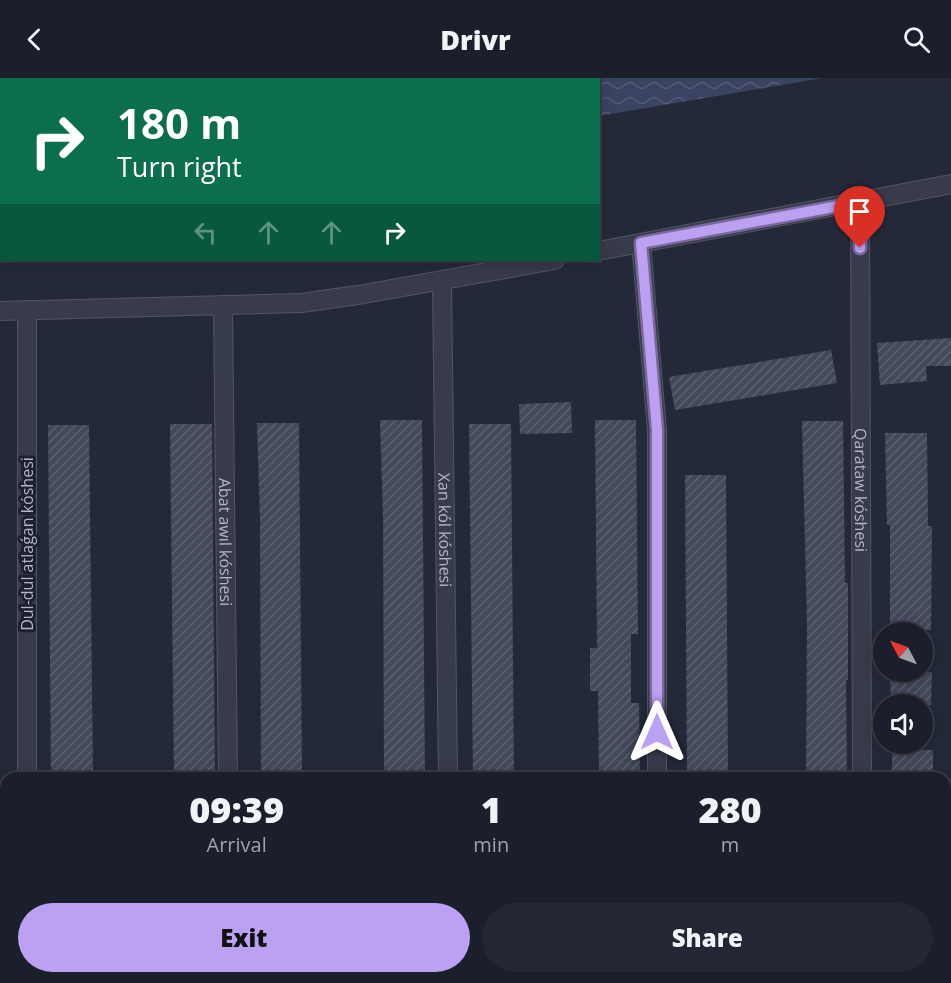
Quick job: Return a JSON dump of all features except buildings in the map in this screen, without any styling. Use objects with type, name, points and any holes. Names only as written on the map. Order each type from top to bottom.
[{"type":"street","points":[[600,251],[951,184]]},
{"type":"street","name":"Qarataw kóshesi","points":[[860,202],[862,772]]},
{"type":"street","points":[[641,243],[657,430],[657,772]]},
{"type":"street","points":[[0,311],[301,303],[550,261]]},
{"type":"street","name":"Xan kól kóshesi","points":[[442,281],[448,772]]},
{"type":"street","name":"Abat awıl kóshesi","points":[[223,305],[228,772]]},
{"type":"street","name":"Dul-dul atlaǵan kóshesi","points":[[27,310],[27,772]]},
{"type":"water","points":[[600,78],[823,78],[600,116]]},
{"type":"route","points":[[657,732],[657,430],[641,243],[860,202],[860,248]]}]
